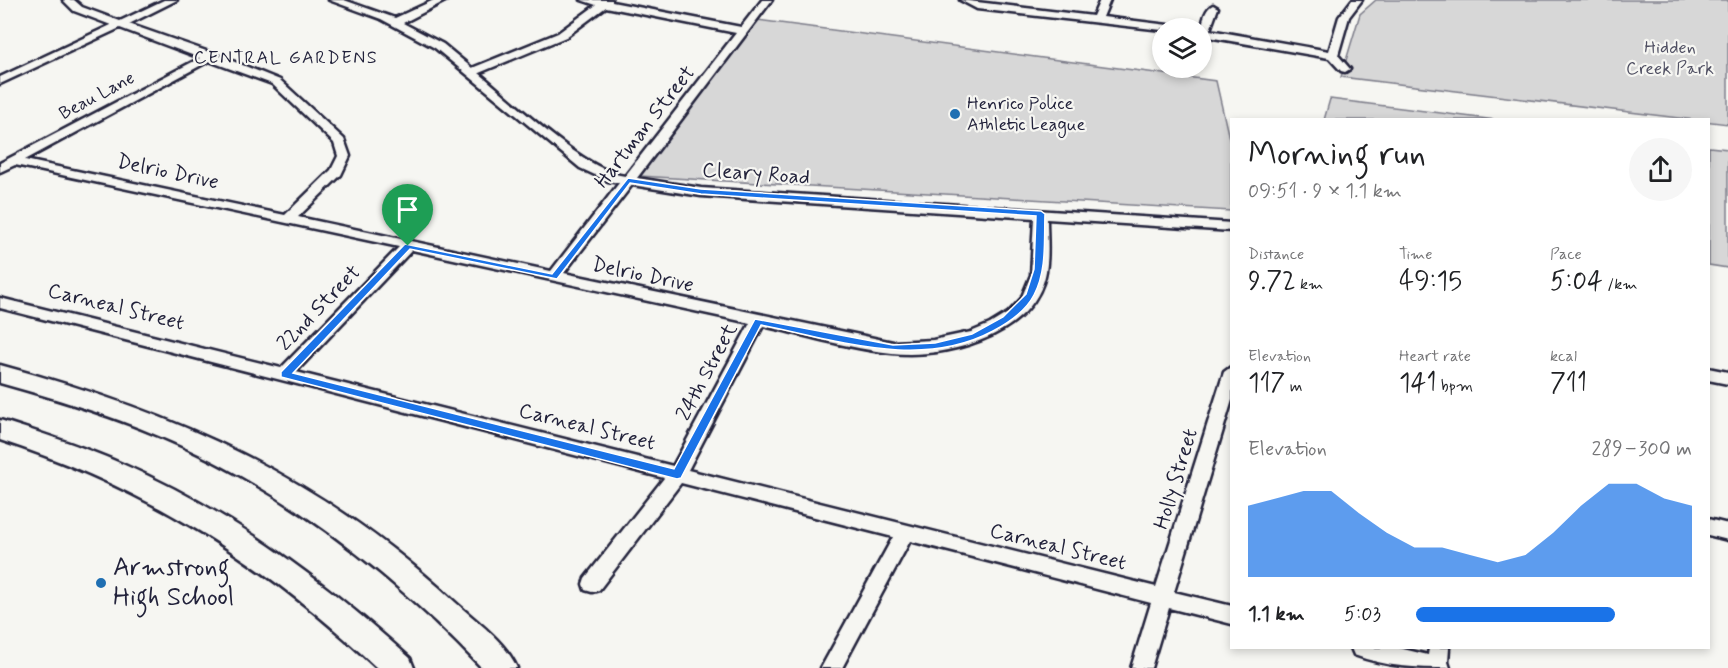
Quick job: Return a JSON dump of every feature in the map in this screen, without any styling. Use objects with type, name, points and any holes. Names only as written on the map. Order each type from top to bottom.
[{"type":"highway","points":[[0,374],[118,409],[193,440],[262,475],[384,557],[502,668]]},
{"type":"highway","points":[[0,430],[60,449],[120,474],[238,538],[326,601],[399,668]]},
{"type":"street","points":[[68,0],[78,9],[211,56],[276,82],[340,141],[344,156],[337,172],[287,220]]},
{"type":"street","points":[[0,81],[172,0]]},
{"type":"street","name":"Cleary Road","points":[[334,0],[396,22],[439,46],[592,171],[628,181],[701,192],[1230,227]]},
{"type":"street","points":[[396,22],[442,0]]},
{"type":"street","points":[[586,0],[607,2],[742,31]]},
{"type":"street","name":"Hartman Street","points":[[554,277],[767,0]]},
{"type":"street","points":[[965,0],[971,5],[993,4],[1152,26]]},
{"type":"street","points":[[1097,19],[1105,0]]},
{"type":"street","points":[[1333,55],[1344,17],[1357,0]]},
{"type":"street","points":[[471,72],[562,35],[607,2]]},
{"type":"street","points":[[1209,18],[1213,8]]},
{"type":"street","points":[[1212,34],[1333,55],[1345,69]]},
{"type":"street","name":"Beau Lane","points":[[6,164],[211,56]]},
{"type":"street","name":"Delrio Drive","points":[[6,164],[287,220],[893,348],[935,347],[975,336],[1006,320],[1030,295],[1039,269],[1041,214]]},
{"type":"street","name":"22nd Street","points":[[285,374],[408,246]]},
{"type":"street","name":"Carneal Street","points":[[0,303],[1230,615]]},
{"type":"street","name":"24th Street","points":[[592,584],[677,475],[758,321]]},
{"type":"street","points":[[1710,374],[1728,378]]},
{"type":"street","name":"Holly Street","points":[[1141,668],[1230,379]]},
{"type":"street","points":[[1710,528],[1728,532]]},
{"type":"street","points":[[831,668],[905,532]]},
{"type":"street","points":[[1365,649],[1438,668],[1439,649]]},
{"type":"green space","name":"Hidden Creek Park","points":[[1376,0],[1728,0],[1728,124],[1710,122],[1710,118],[1679,118],[1341,77],[1360,14]]},
{"type":"green space","name":"Henrico Police Athletic League","points":[[757,20],[1152,72],[1152,78],[1193,78],[1216,81],[1230,143],[1230,211],[640,176]]},
{"type":"green space","points":[[1330,99],[1480,118],[1325,118]]},
{"type":"green space","points":[[1710,147],[1728,149],[1728,268],[1710,265]]},
{"type":"place","name":"Henrico Police Athletic League","points":[[955,114]]},
{"type":"place","name":"Armstrong High School","points":[[101,583]]},
{"type":"district","name":"CENTRAL GARDENS","points":[[286,58]]},
{"type":"route","points":[[628,181],[701,192],[1041,214],[1039,269],[1030,295],[1006,320],[965,340],[919,349],[893,348],[758,321],[677,475],[285,374],[408,246],[554,277],[628,181]]}]
